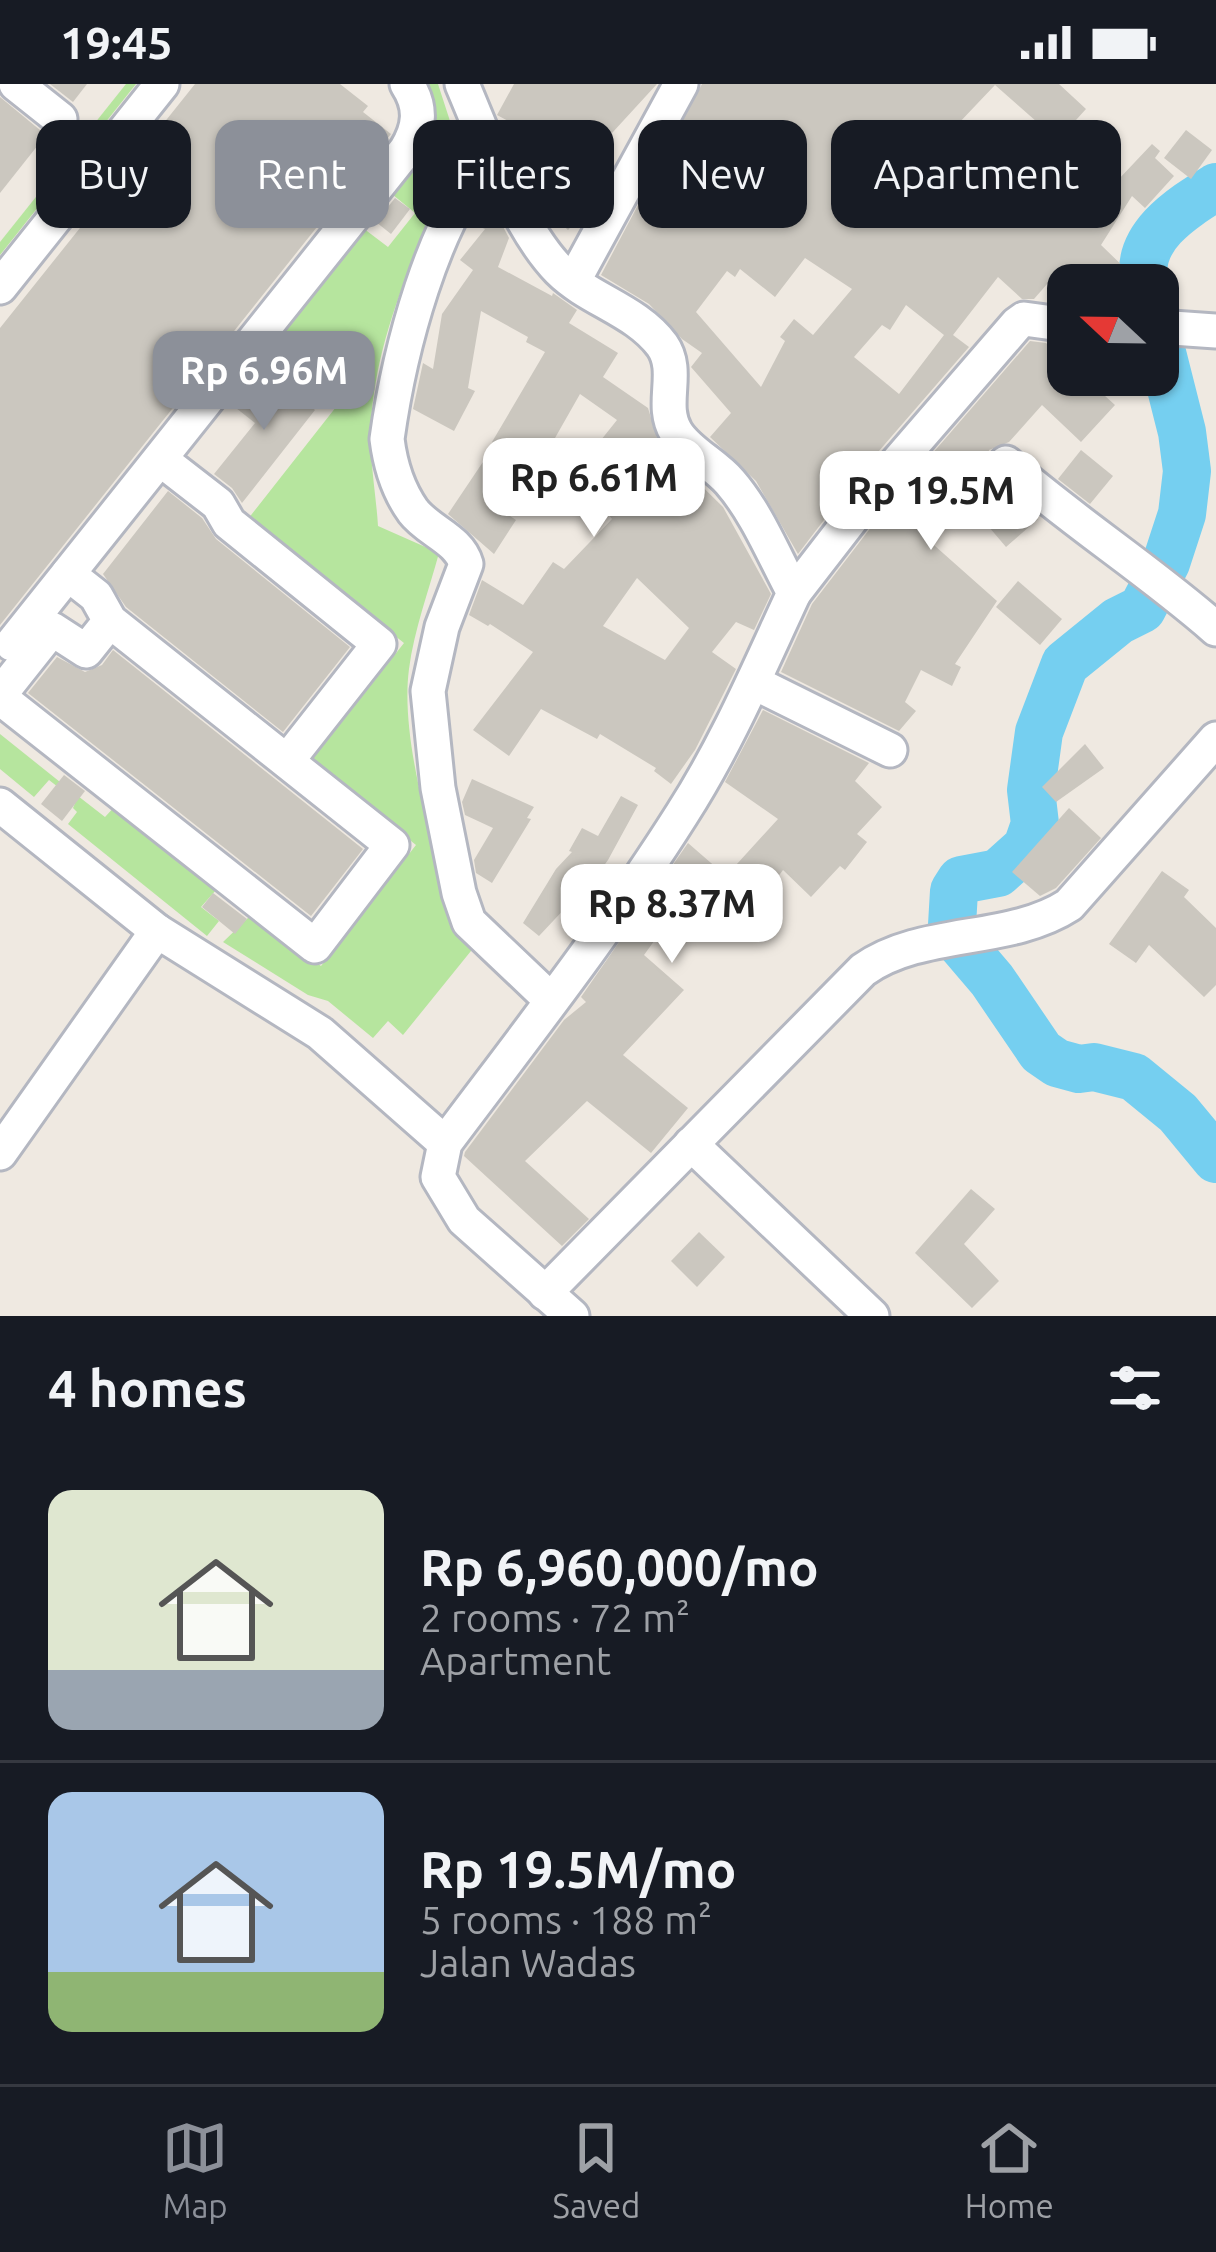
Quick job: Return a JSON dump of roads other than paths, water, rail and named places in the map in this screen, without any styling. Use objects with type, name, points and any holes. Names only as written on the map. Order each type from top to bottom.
[{"type":"street","points":[[16,84],[59,119]]},
{"type":"street","points":[[0,287],[162,84]]},
{"type":"street","points":[[0,659],[406,150],[418,126],[407,84]]},
{"type":"street","points":[[462,84],[477,120]]},
{"type":"street","points":[[574,280],[681,84]]},
{"type":"street","points":[[449,228],[423,290],[387,439],[390,462],[413,511],[458,548],[466,564],[442,627],[428,692],[438,788],[459,893],[469,922],[481,937],[551,1000]]},
{"type":"street","points":[[530,228],[560,271],[646,327],[663,346],[670,359],[667,395],[675,429],[743,499],[794,593]]},
{"type":"street","points":[[572,1316],[464,1220],[442,1189],[439,1166],[446,1143],[614,917],[685,810],[755,682],[794,593],[876,487],[1017,323],[1024,319],[1047,322]]},
{"type":"street","points":[[1179,328],[1216,331]]},
{"type":"street","points":[[160,459],[218,504],[229,523],[379,644],[287,761]]},
{"type":"street","points":[[1006,463],[1216,629]]},
{"type":"street","points":[[68,574],[96,596],[110,621],[393,847],[315,946],[3,700],[2,692],[52,628],[86,651],[110,621]]},
{"type":"street","points":[[755,682],[890,750]]},
{"type":"street","points":[[0,721],[111,809]]},
{"type":"street","points":[[545,1293],[863,970],[890,956],[1044,919],[1069,905],[1216,739]]},
{"type":"street","points":[[0,805],[157,931],[320,1034],[446,1143]]},
{"type":"street","points":[[0,1153],[157,931]]},
{"type":"street","points":[[691,1144],[872,1316]]},
{"type":"waterway","points":[[1144,264],[1163,226],[1216,187]]},
{"type":"waterway","points":[[1173,396],[1187,471],[1182,514],[1166,563],[1142,609],[1118,621],[1065,664],[1039,732],[1031,790],[1035,824],[1027,847],[998,873],[961,880],[954,891],[952,925],[1041,1052],[1079,1069],[1094,1067],[1134,1077],[1178,1113],[1216,1159]]}]
